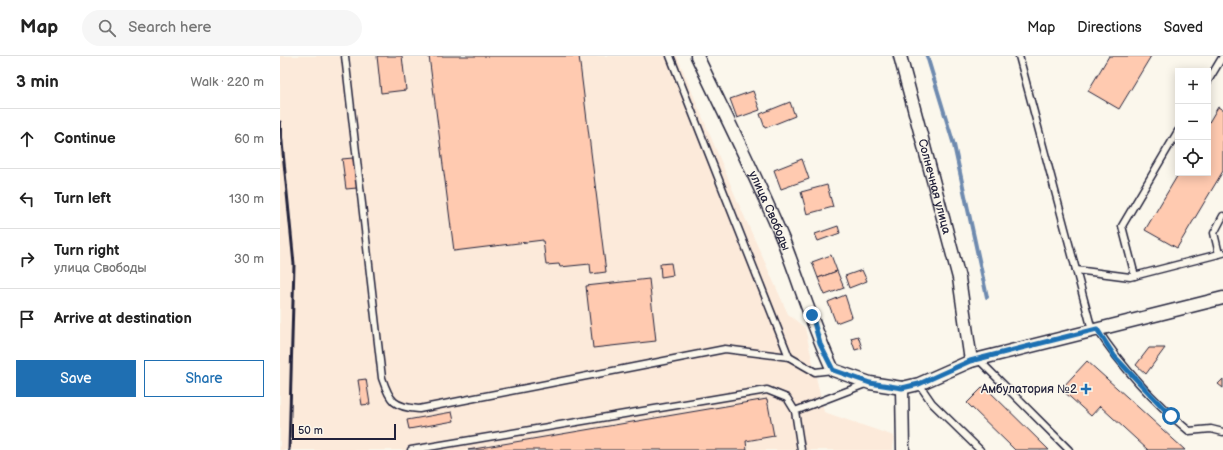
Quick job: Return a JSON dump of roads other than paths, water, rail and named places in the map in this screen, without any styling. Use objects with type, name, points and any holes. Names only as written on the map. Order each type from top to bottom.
[{"type":"street","name":"улица Свободы","points":[[697,56],[782,239],[812,315],[820,344],[833,370]]},
{"type":"street","name":"Солнечная улица","points":[[900,56],[958,278],[974,360]]},
{"type":"street","points":[[833,370],[870,383],[902,388],[919,384],[974,360],[1223,298]]},
{"type":"street","points":[[902,388],[903,450]]},
{"type":"lane","points":[[345,56],[382,378],[388,397],[401,407],[420,408],[725,349],[789,357],[815,372],[833,370]]},
{"type":"lane","points":[[670,56],[789,357]]},
{"type":"lane","points":[[1019,56],[1076,270],[1095,330],[1115,357],[1171,416],[1189,431],[1211,428],[1223,432]]},
{"type":"lane","points":[[1211,76],[1223,56]]},
{"type":"lane","points":[[1135,276],[1122,226],[1175,136]]},
{"type":"lane","points":[[1076,270],[1130,277],[1221,253],[1214,234],[1223,216]]},
{"type":"lane","points":[[974,360],[1069,450]]},
{"type":"lane","points":[[795,411],[870,383]]},
{"type":"lane","points":[[919,384],[932,403],[980,450]]},
{"type":"lane","points":[[411,450],[767,390],[787,398],[795,411],[801,450]]},
{"type":"waterway","points":[[927,56],[954,145],[987,297]]},
{"type":"railway","points":[[280,122],[294,264],[289,450]]},
{"type":"place","name":"Амбулатория №2","points":[[1086,389]]}]
